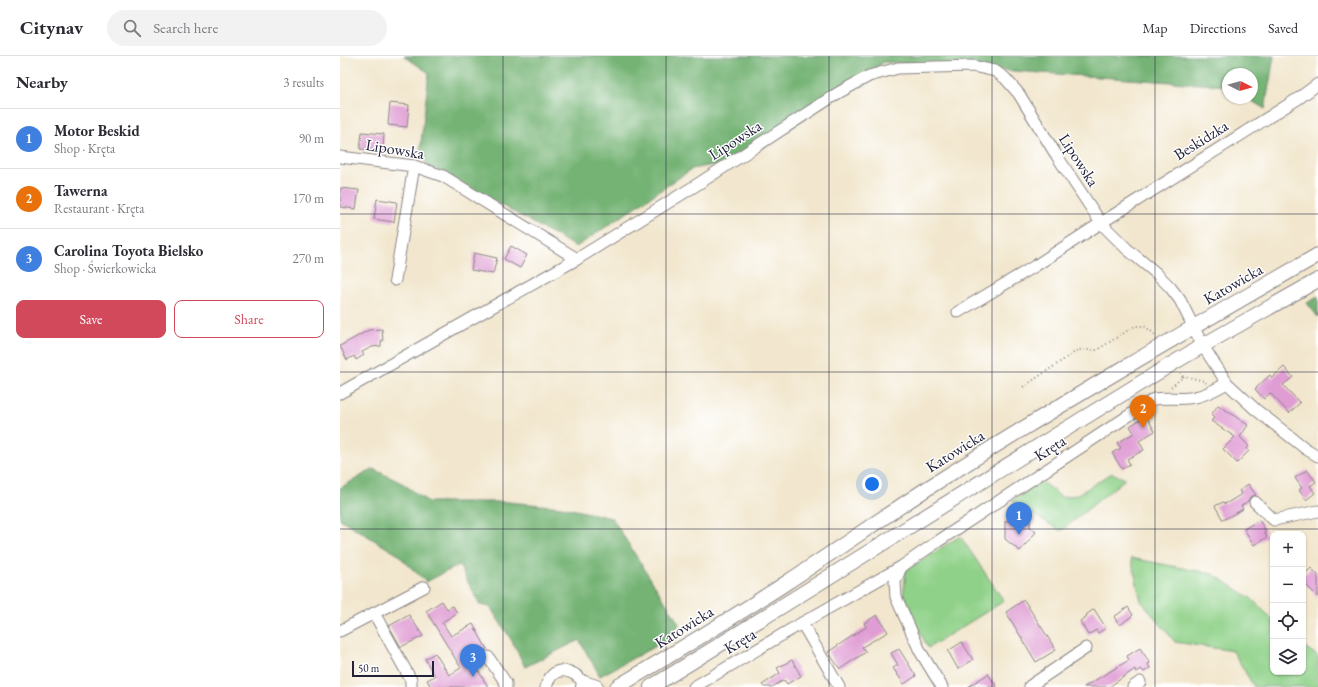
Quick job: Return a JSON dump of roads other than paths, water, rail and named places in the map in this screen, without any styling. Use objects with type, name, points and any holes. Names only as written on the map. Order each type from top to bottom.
[{"type":"main road","name":"Katowicka","points":[[617,687],[786,583],[930,487],[1192,327],[1318,255]]},
{"type":"main road","points":[[651,687],[794,600],[1174,363],[1318,280]]},
{"type":"street","name":"Lipowska","points":[[340,157],[414,166],[443,176],[577,259],[838,93],[869,76],[898,68],[973,66],[995,71],[1006,78],[1019,94],[1100,223],[1127,249],[1156,272],[1180,300],[1192,327],[1227,383],[1261,414],[1306,449],[1318,456]]},
{"type":"street","name":"Beskidzka","points":[[1100,223],[1318,84]]},
{"type":"street","points":[[395,280],[414,166]]},
{"type":"street","points":[[958,312],[1035,266],[1100,223]]},
{"type":"street","points":[[340,393],[577,259]]},
{"type":"street","name":"Kręta","points":[[694,687],[802,623],[901,567],[1154,399],[1166,397],[1195,397],[1205,394],[1227,383]]},
{"type":"street","points":[[1256,502],[1274,520],[1318,511]]},
{"type":"street","points":[[901,567],[895,582],[896,597],[920,651],[942,687]]},
{"type":"street","points":[[340,631],[424,587]]},
{"type":"street","points":[[374,613],[412,680],[411,687]]},
{"type":"street","points":[[802,623],[839,687]]},
{"type":"street","points":[[1030,687],[1086,648]]},
{"type":"street","points":[[488,657],[506,683],[506,687]]},
{"type":"street","points":[[546,687],[547,682],[552,676],[558,672],[565,671],[578,676],[588,686]]},
{"type":"place","name":"Tawerna","points":[[1143,428]]},
{"type":"place","name":"Motor Beskid","points":[[1019,535]]},
{"type":"place","name":"Carolina Toyota Bielsko","points":[[473,677]]}]
